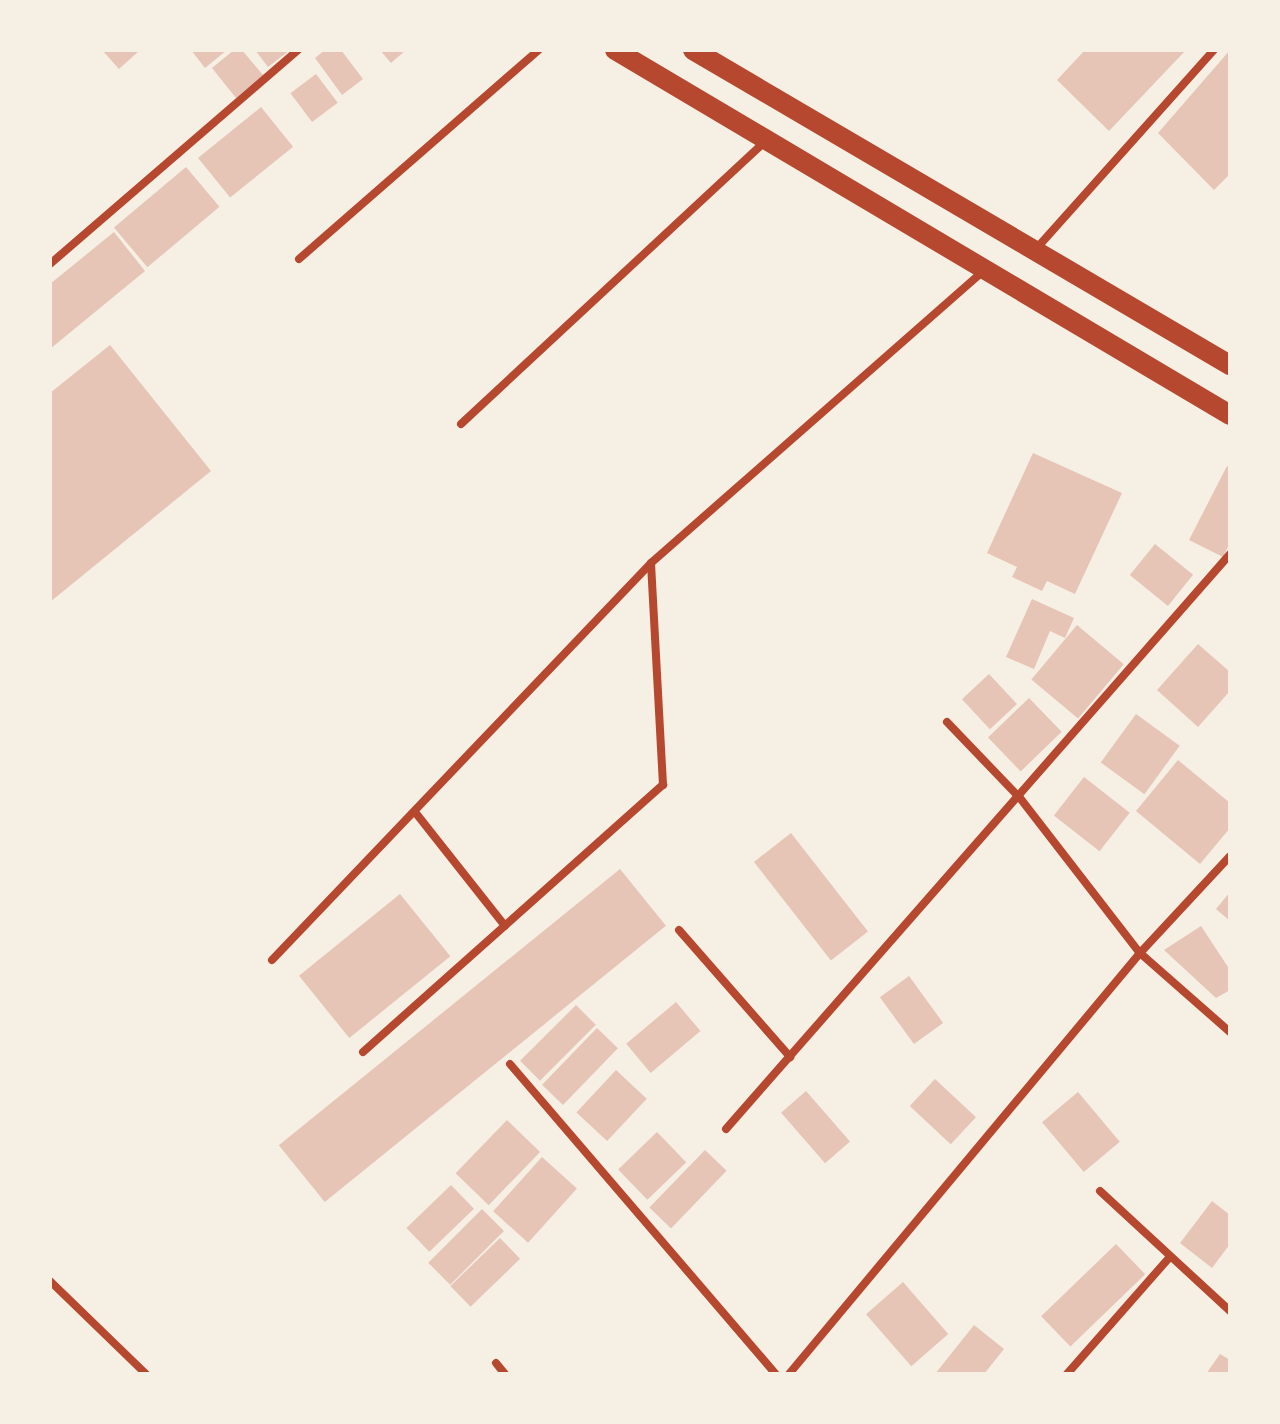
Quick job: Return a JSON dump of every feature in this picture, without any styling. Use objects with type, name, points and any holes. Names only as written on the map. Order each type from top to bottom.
[{"type":"main road","points":[[615,50],[1230,415]]},
{"type":"main road","points":[[693,50],[1230,365]]},
{"type":"street","points":[[50,264],[298,50]]},
{"type":"street","points":[[299,259],[539,50]]},
{"type":"street","points":[[1035,249],[1214,50]]},
{"type":"street","points":[[461,424],[767,138]]},
{"type":"street","points":[[272,960],[651,563],[987,268]]},
{"type":"street","points":[[726,1129],[1020,798],[1230,554]]},
{"type":"street","points":[[363,1052],[663,785],[651,563]]},
{"type":"street","points":[[947,722],[1020,798],[1140,953],[1230,1032]]},
{"type":"street","points":[[415,812],[505,926]]},
{"type":"street","points":[[789,1374],[1140,953],[1230,856]]},
{"type":"street","points":[[679,930],[790,1057]]},
{"type":"street","points":[[510,1064],[776,1374]]},
{"type":"street","points":[[1100,1191],[1169,1258],[1230,1311]]},
{"type":"street","points":[[1067,1374],[1169,1258]]},
{"type":"street","points":[[50,1281],[146,1374]]},
{"type":"street","points":[[496,1363],[505,1374]]},
{"type":"building","points":[[102,50],[140,50],[119,69]]},
{"type":"building","points":[[191,50],[227,50],[205,68]]},
{"type":"building","points":[[234,50],[242,50],[263,75],[236,98],[212,68]]},
{"type":"building","points":[[255,50],[290,50],[268,67]]},
{"type":"building","points":[[325,50],[341,50],[363,79],[342,95],[315,58]]},
{"type":"building","points":[[380,50],[406,50],[391,63]]},
{"type":"building","points":[[1085,50],[1186,50],[1109,131],[1057,80]]},
{"type":"building","points":[[1230,50],[1230,174],[1214,190],[1158,133]]},
{"type":"building","points":[[316,74],[338,103],[312,122],[290,93]]},
{"type":"building","points":[[261,107],[293,147],[230,198],[198,158]]},
{"type":"building","points":[[186,167],[219,207],[147,267],[114,227]]},
{"type":"building","points":[[114,232],[145,271],[50,349],[50,284]]},
{"type":"building","points":[[110,345],[211,471],[50,602],[50,393]]},
{"type":"building","points":[[1033,453],[1122,493],[1075,594],[1047,581],[1042,591],[1012,577],[1017,567],[987,553]]},
{"type":"building","points":[[1227,466],[1230,468],[1230,543],[1223,557],[1189,540]]},
{"type":"building","points":[[1155,544],[1193,575],[1168,606],[1130,575]]},
{"type":"building","points":[[1032,599],[1074,618],[1065,638],[1050,631],[1034,669],[1006,657]]},
{"type":"building","points":[[1077,625],[1124,664],[1078,719],[1031,679]]},
{"type":"building","points":[[1198,644],[1230,672],[1230,691],[1198,727],[1157,690]]},
{"type":"building","points":[[989,674],[1017,704],[990,729],[962,699]]},
{"type":"building","points":[[1029,698],[1062,732],[1021,771],[988,738]]},
{"type":"building","points":[[1136,714],[1180,746],[1144,794],[1101,763]]},
{"type":"building","points":[[1178,760],[1230,803],[1230,828],[1200,864],[1136,811]]},
{"type":"building","points":[[1084,777],[1130,813],[1100,851],[1054,816]]},
{"type":"building","points":[[791,833],[868,932],[831,960],[754,862]]},
{"type":"building","points":[[620,869],[666,926],[325,1202],[279,1145]]},
{"type":"building","points":[[1230,892],[1230,921],[1216,909]]},
{"type":"building","points":[[400,894],[450,956],[349,1038],[299,976]]},
{"type":"building","points":[[1201,926],[1230,970],[1230,990],[1216,998],[1164,950]]},
{"type":"building","points":[[909,976],[943,1023],[914,1044],[880,997]]},
{"type":"building","points":[[676,1002],[700,1031],[651,1073],[626,1044]]},
{"type":"building","points":[[576,1005],[596,1025],[540,1081],[520,1061]]},
{"type":"building","points":[[597,1028],[618,1048],[563,1105],[542,1085]]},
{"type":"building","points":[[616,1070],[647,1099],[607,1141],[576,1112]]},
{"type":"building","points":[[935,1079],[976,1117],[951,1144],[910,1106]]},
{"type":"building","points":[[806,1091],[850,1142],[825,1163],[781,1113]]},
{"type":"building","points":[[1078,1092],[1120,1142],[1084,1172],[1042,1122]]},
{"type":"building","points":[[507,1120],[540,1152],[489,1205],[456,1173]]},
{"type":"building","points":[[657,1132],[686,1162],[647,1200],[618,1170]]},
{"type":"building","points":[[705,1150],[727,1171],[671,1228],[649,1208]]},
{"type":"building","points":[[542,1157],[577,1188],[528,1243],[493,1211]]},
{"type":"building","points":[[451,1185],[474,1209],[429,1252],[406,1228]]},
{"type":"building","points":[[1212,1201],[1230,1215],[1230,1244],[1212,1268],[1180,1243]]},
{"type":"building","points":[[482,1209],[504,1231],[450,1285],[428,1263]]},
{"type":"building","points":[[500,1238],[520,1259],[471,1307],[450,1286]]},
{"type":"building","points":[[1116,1244],[1145,1274],[1070,1346],[1041,1316]]},
{"type":"building","points":[[903,1282],[948,1334],[911,1366],[866,1314]]},
{"type":"building","points":[[974,1325],[1004,1349],[984,1374],[935,1374]]},
{"type":"building","points":[[1220,1354],[1230,1360],[1230,1374],[1206,1374]]}]
